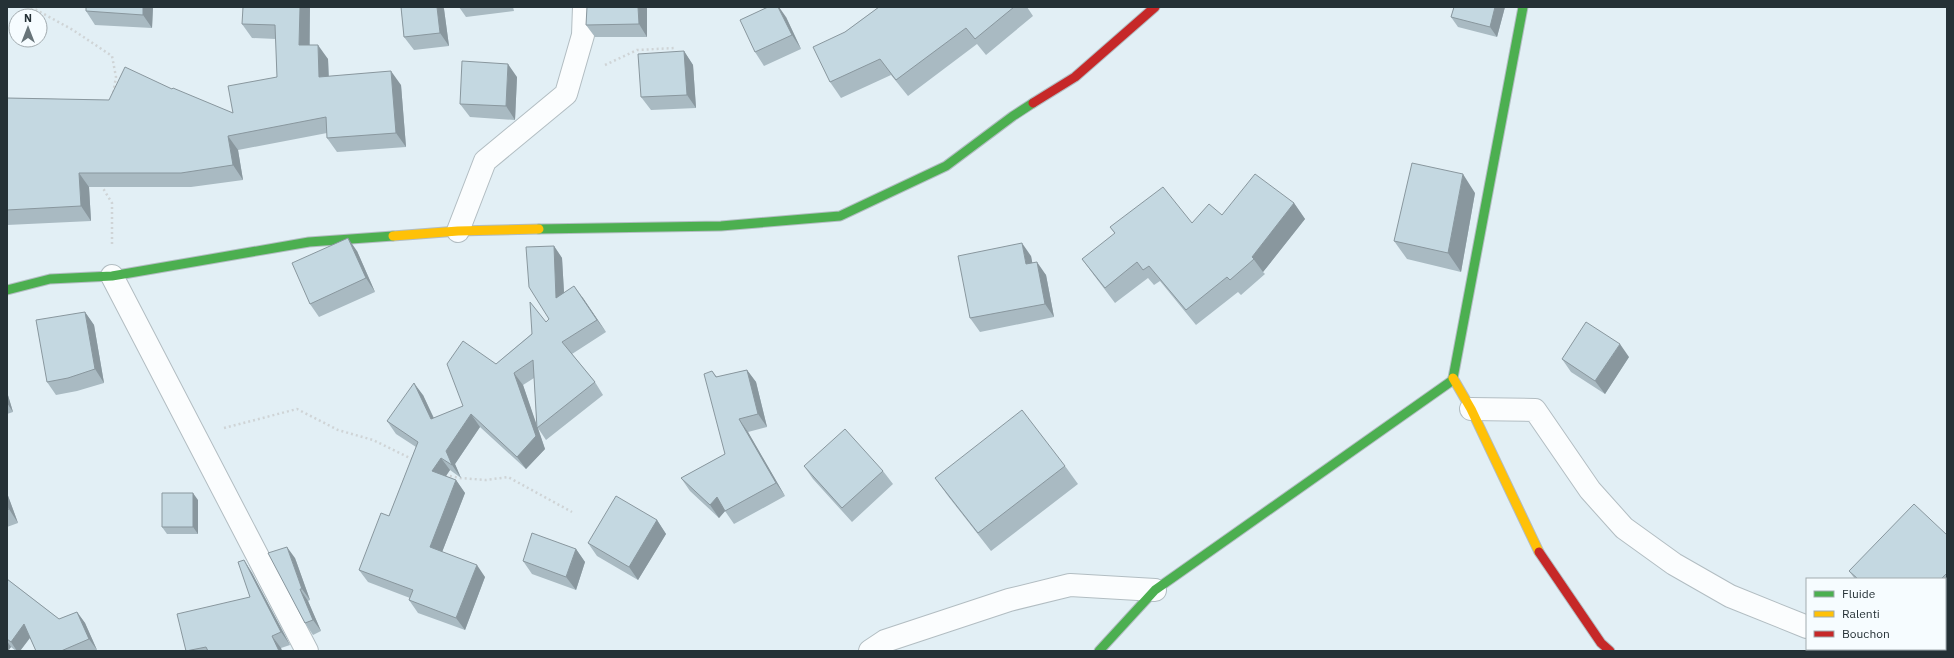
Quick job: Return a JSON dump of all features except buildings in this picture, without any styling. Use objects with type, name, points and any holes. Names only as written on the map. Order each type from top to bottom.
[{"type":"main road","points":[[7,290],[50,279],[112,276],[309,242],[458,231],[720,226],[840,216],[946,166],[1013,116],[1075,77],[1155,7]]},
{"type":"main road","points":[[1523,7],[1453,380],[1471,408],[1539,553],[1602,643],[1610,651]]},
{"type":"main road","points":[[1099,651],[1155,590],[1453,380]]},
{"type":"street","points":[[458,231],[485,161],[566,94],[583,35],[584,7]]},
{"type":"street","points":[[112,276],[307,651]]},
{"type":"street","points":[[1471,408],[1535,410],[1590,490],[1624,528],[1674,564],[1730,596],[1806,627]]},
{"type":"street","points":[[870,651],[885,641],[1009,600],[1070,585],[1155,590]]},
{"type":"path","points":[[31,7],[73,30],[112,56],[116,77],[112,99]]},
{"type":"path","points":[[603,65],[637,50],[675,48]]},
{"type":"path","points":[[100,184],[112,203],[112,276]]},
{"type":"path","points":[[194,436],[297,409],[338,430],[373,440],[418,462]]},
{"type":"path","points":[[441,475],[486,480],[508,477],[572,512]]},
{"type":"traffic: fast","points":[[1453,378],[1523,7]]},
{"type":"traffic: fast","points":[[539,229],[721,226],[840,216],[946,166],[1013,116],[1033,103]]},
{"type":"traffic: fast","points":[[7,290],[50,279],[112,276],[309,242],[393,236]]},
{"type":"traffic: fast","points":[[1099,651],[1155,590],[1453,380]]},
{"type":"traffic: slow","points":[[393,236],[458,231],[539,229]]},
{"type":"traffic: slow","points":[[1453,378],[1471,409],[1539,552]]},
{"type":"traffic: jam","points":[[1033,103],[1075,77],[1155,7]]},
{"type":"traffic: jam","points":[[1539,552],[1601,643],[1610,651]]}]
